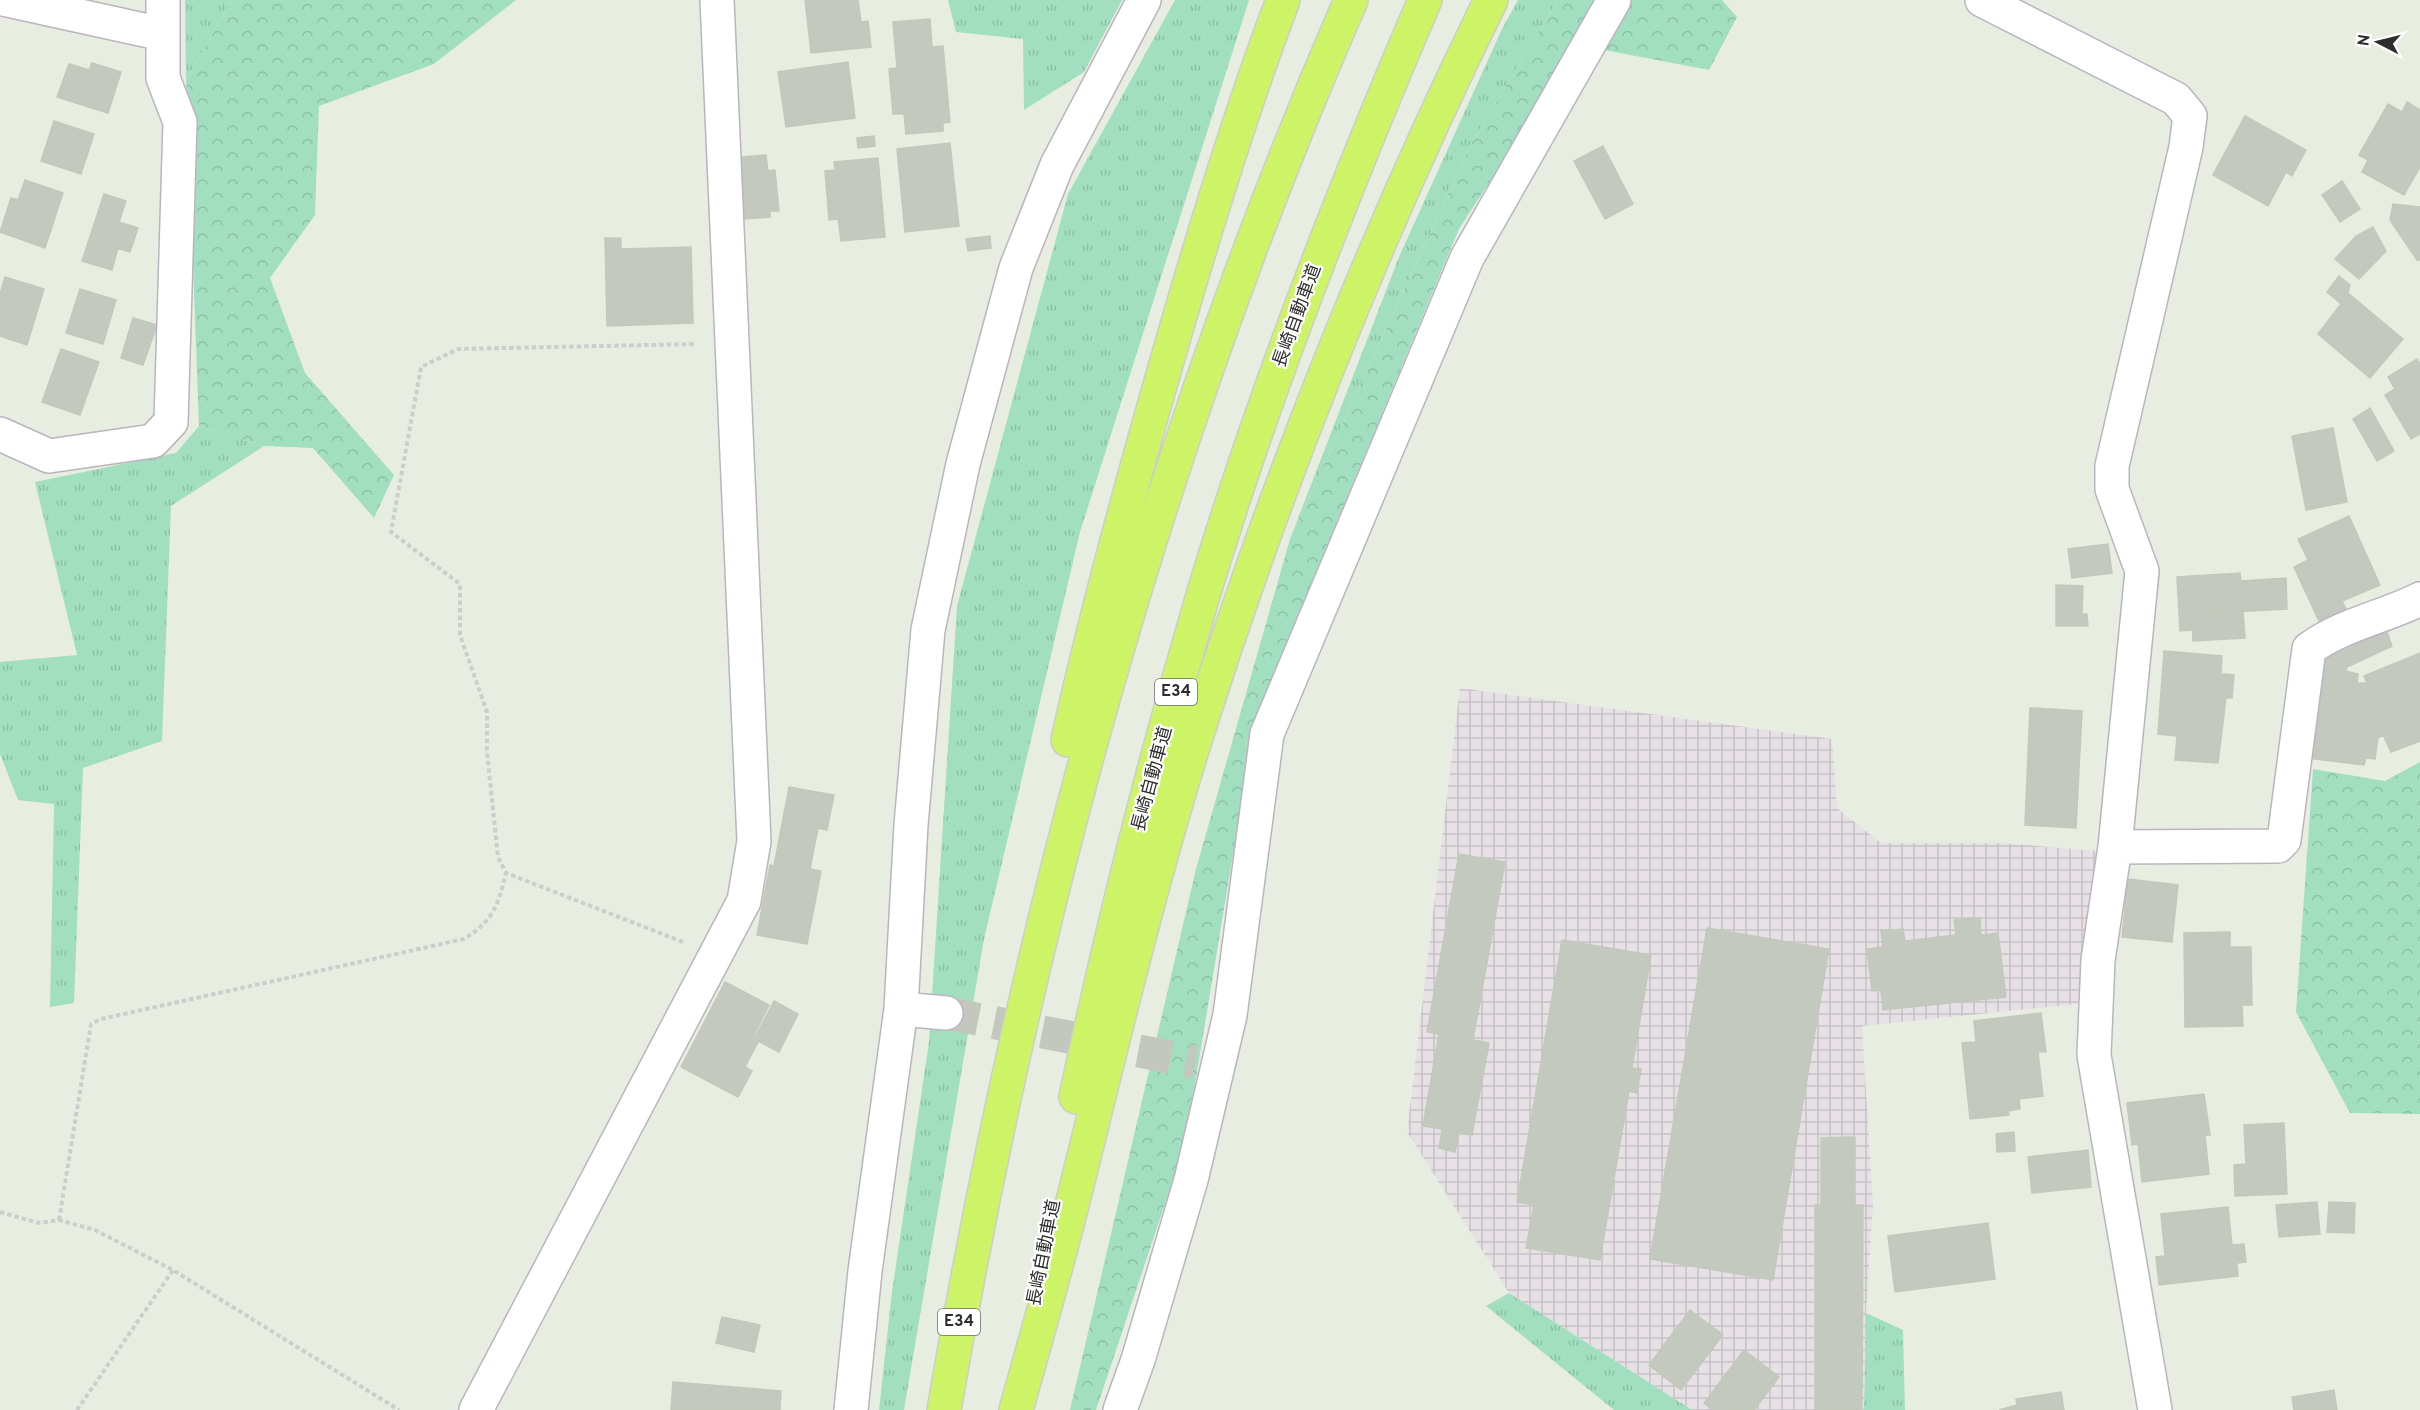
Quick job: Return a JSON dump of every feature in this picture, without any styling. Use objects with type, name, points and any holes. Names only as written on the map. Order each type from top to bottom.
[{"type":"highway","points":[[974,1234],[1032,908],[1110,567],[1204,230],[1256,71],[1283,0]]},
{"type":"highway","name":"E34","points":[[944,1410],[974,1234],[1010,1063],[1091,738],[1139,570],[1195,399],[1258,228],[1351,0]]},
{"type":"highway","name":"長崎自動車道","points":[[1015,1410],[1076,1094],[1114,929],[1205,590],[1263,414],[1321,254],[1425,0]]},
{"type":"highway","points":[[1015,1410],[1074,1198],[1152,889],[1196,739],[1244,593],[1295,450],[1368,267],[1399,194],[1491,0]]},
{"type":"street","points":[[7,0],[162,34]]},
{"type":"street","points":[[0,434],[49,456],[153,441],[171,422],[180,122],[163,78],[163,0]]},
{"type":"street","points":[[476,1410],[714,954],[744,901],[754,841],[717,0]]},
{"type":"street","points":[[851,1410],[865,1271],[901,1009],[912,825],[928,630],[963,464],[1016,268],[1057,165],[1144,0]]},
{"type":"street","points":[[1120,1410],[1138,1360],[1191,1180],[1207,1064],[1230,1015],[1267,734],[1467,258],[1614,0]]},
{"type":"street","points":[[1982,0],[2176,99],[2190,116],[2186,147],[2112,466],[2112,489],[2142,571],[2115,847],[2098,960],[2094,1055],[2155,1410]]},
{"type":"street","points":[[2115,847],[2278,846],[2284,840],[2309,649],[2325,637],[2395,612],[2420,600]]},
{"type":"street","points":[[901,1009],[946,1013]]},
{"type":"path","points":[[59,1220],[91,1024],[101,1019],[464,939],[484,927],[498,905],[506,873],[498,857],[487,752],[487,712],[460,634],[460,584],[391,532],[421,367],[458,349],[732,344]]},
{"type":"path","points":[[506,873],[714,954]]},
{"type":"path","points":[[0,1212],[39,1223],[59,1220],[95,1230],[173,1270],[399,1410]]},
{"type":"path","points":[[77,1410],[173,1270]]},
{"type":"shaded area","points":[[1460,688],[1832,739],[1837,808],[1881,843],[2003,843],[2100,851],[2078,1004],[1862,1026],[1873,1205],[1866,1313],[1864,1410],[1692,1410],[1509,1293],[1407,1132]]},
{"type":"green space","points":[[185,0],[232,0],[186,80]]},
{"type":"green space","points":[[232,0],[516,0],[434,64],[319,106],[315,215],[270,278],[305,373],[394,475],[374,518],[313,448],[264,446],[199,426],[186,80]]},
{"type":"green space","points":[[948,0],[1122,0],[1084,72],[1024,110],[1023,39],[956,32]]},
{"type":"green space","points":[[1175,0],[1249,0],[1080,532],[984,939],[904,1410],[879,1410],[892,1292],[929,1042],[957,606],[1068,194]]},
{"type":"green space","points":[[1518,0],[1558,0],[1471,144],[1290,539],[1399,257],[1502,29]]},
{"type":"green space","points":[[1558,0],[1722,0],[1737,17],[1709,70],[1578,45],[1459,229],[1256,716],[1185,1144],[1096,1410],[1070,1410],[1196,869],[1290,539],[1471,144]]},
{"type":"green space","points":[[199,426],[264,446],[171,506],[162,741],[83,768],[74,1003],[50,1007],[54,804],[18,800],[0,754],[0,662],[77,655],[35,482],[176,453]]},
{"type":"green space","points":[[2420,762],[2420,1114],[2350,1113],[2296,1012],[2313,769],[2385,781]]},
{"type":"green space","points":[[1509,1293],[1692,1410],[1614,1410],[1486,1306]]},
{"type":"green space","points":[[1866,1313],[1903,1330],[1905,1410],[1864,1410]]},
{"type":"building","points":[[805,0],[858,0],[861,22],[868,21],[871,47],[811,53]]},
{"type":"building","points":[[930,19],[932,47],[943,46],[950,122],[943,123],[943,131],[906,134],[904,114],[893,114],[889,69],[897,68],[893,22]]},
{"type":"building","points":[[848,62],[855,118],[786,127],[778,72]]},
{"type":"building","points":[[92,63],[121,72],[108,113],[57,97],[69,64],[89,70]]},
{"type":"building","points":[[2407,102],[2420,110],[2420,167],[2404,195],[2362,172],[2368,160],[2359,155],[2388,104],[2402,112]]},
{"type":"building","points":[[2245,116],[2306,150],[2292,176],[2286,172],[2268,206],[2213,175]]},
{"type":"building","points":[[54,121],[94,134],[81,174],[41,161]]},
{"type":"building","points":[[874,136],[875,146],[858,148],[857,138]]},
{"type":"building","points":[[950,143],[959,226],[905,232],[897,149]]},
{"type":"building","points":[[1603,146],[1633,204],[1605,219],[1574,161]]},
{"type":"building","points":[[766,155],[768,171],[775,170],[779,211],[770,211],[770,217],[745,219],[741,157]]},
{"type":"building","points":[[878,158],[885,237],[841,241],[838,219],[829,220],[825,171],[835,170],[834,162]]},
{"type":"building","points":[[25,180],[63,193],[45,248],[0,232],[11,198],[18,200]]},
{"type":"building","points":[[2342,181],[2360,209],[2340,222],[2322,195]]},
{"type":"building","points":[[104,194],[126,201],[119,222],[138,228],[130,252],[118,248],[112,270],[82,261]]},
{"type":"building","points":[[2393,204],[2420,207],[2420,260],[2417,260],[2390,220]]},
{"type":"building","points":[[2373,227],[2386,251],[2359,279],[2335,259],[2356,236]]},
{"type":"building","points":[[990,236],[991,248],[968,251],[966,239]]},
{"type":"building","points":[[605,238],[621,238],[621,249],[691,247],[693,323],[607,326]]},
{"type":"building","points":[[2339,276],[2350,285],[2348,293],[2403,339],[2370,378],[2318,334],[2341,304],[2327,292]]},
{"type":"building","points":[[5,277],[44,289],[27,345],[0,336],[0,294]]},
{"type":"building","points":[[80,289],[116,300],[103,344],[66,333]]},
{"type":"building","points":[[133,318],[157,325],[143,365],[121,358]]},
{"type":"building","points":[[61,349],[99,362],[80,415],[42,402]]},
{"type":"building","points":[[2417,359],[2420,364],[2420,434],[2411,439],[2385,395],[2395,389],[2388,377]]},
{"type":"building","points":[[2370,408],[2394,451],[2377,461],[2353,419]]},
{"type":"building","points":[[2333,428],[2347,502],[2306,510],[2292,436]]},
{"type":"building","points":[[2349,516],[2380,585],[2342,601],[2346,609],[2319,621],[2294,567],[2308,560],[2298,539]]},
{"type":"building","points":[[2108,544],[2112,573],[2072,578],[2068,549]]},
{"type":"building","points":[[2240,573],[2241,581],[2286,578],[2287,609],[2191,614],[2191,630],[2180,631],[2177,577]]},
{"type":"building","points":[[2056,585],[2083,586],[2082,614],[2087,614],[2088,626],[2056,626]]},
{"type":"building","points":[[2243,612],[2245,638],[2193,641],[2192,615]]},
{"type":"building","points":[[2386,629],[2392,646],[2347,667],[2346,671],[2358,674],[2357,683],[2367,683],[2364,676],[2420,653],[2420,741],[2391,752],[2383,735],[2378,738],[2375,759],[2366,758],[2364,765],[2308,758],[2320,661],[2328,651]]},
{"type":"building","points":[[2164,651],[2222,656],[2221,674],[2234,675],[2232,698],[2226,698],[2218,763],[2175,760],[2177,736],[2158,734]]},
{"type":"building","points":[[2030,708],[2082,711],[2076,828],[2025,825]]},
{"type":"building","points":[[789,787],[834,795],[827,830],[818,828],[810,869],[821,871],[807,944],[757,935],[770,865],[774,866]]},
{"type":"building","points":[[1459,854],[1505,862],[1473,1040],[1489,1043],[1472,1135],[1459,1132],[1455,1152],[1439,1148],[1442,1129],[1423,1126],[1439,1034],[1427,1032]]},
{"type":"building","points":[[2128,879],[2178,885],[2172,942],[2122,937]]},
{"type":"building","points":[[1980,918],[1981,935],[1998,933],[2006,997],[1883,1010],[1881,990],[1872,991],[1867,949],[1883,947],[1881,931],[1903,929],[1905,941],[1956,935],[1954,920]]},
{"type":"building","points":[[1707,928],[1829,949],[1773,1280],[1650,1259]]},
{"type":"building","points":[[2230,932],[2230,947],[2251,947],[2252,1005],[2242,1005],[2243,1026],[2185,1027],[2184,933]]},
{"type":"building","points":[[1562,940],[1651,955],[1632,1068],[1641,1069],[1637,1093],[1629,1091],[1600,1260],[1526,1248],[1534,1205],[1517,1202]]},
{"type":"building","points":[[725,982],[769,1005],[752,1039],[758,1042],[745,1067],[752,1071],[738,1097],[681,1067]]},
{"type":"building","points":[[774,1001],[798,1014],[779,1052],[754,1039]]},
{"type":"building","points":[[2041,1013],[2046,1052],[2038,1052],[2043,1096],[2019,1099],[2020,1109],[2008,1111],[2009,1115],[1970,1119],[1962,1043],[1976,1042],[1974,1021]]},
{"type":"building","points":[[2204,1094],[2210,1135],[2205,1135],[2209,1174],[2142,1182],[2138,1144],[2132,1145],[2127,1103]]},
{"type":"building","points":[[2284,1123],[2287,1194],[2235,1196],[2234,1165],[2246,1164],[2244,1125]]},
{"type":"building","points":[[2014,1132],[2015,1151],[1997,1152],[1996,1134]]},
{"type":"building","points":[[1855,1137],[1855,1205],[1863,1205],[1862,1410],[1815,1410],[1815,1205],[1821,1205],[1821,1138]]},
{"type":"building","points":[[2088,1150],[2091,1187],[2032,1193],[2028,1157]]},
{"type":"building","points":[[2317,1202],[2320,1234],[2279,1237],[2276,1205]]},
{"type":"building","points":[[2329,1202],[2355,1203],[2354,1233],[2327,1232]]},
{"type":"building","points":[[2228,1207],[2232,1245],[2244,1244],[2246,1262],[2237,1263],[2238,1276],[2159,1285],[2156,1257],[2165,1256],[2161,1214]]},
{"type":"building","points":[[1988,1223],[1995,1279],[1895,1292],[1888,1236]]},
{"type":"building","points":[[1690,1310],[1723,1335],[1681,1390],[1649,1365]]},
{"type":"building","points":[[722,1317],[760,1325],[754,1352],[716,1343]]},
{"type":"building","points":[[1744,1350],[1779,1377],[1754,1410],[1713,1410],[1704,1403]]},
{"type":"building","points":[[673,1382],[781,1391],[780,1410],[671,1410]]},
{"type":"building","points":[[2334,1390],[2337,1410],[2294,1410],[2292,1397]]},
{"type":"building","points":[[2061,1392],[2064,1410],[1999,1410],[2017,1405],[2016,1399]]},
{"type":"tunnel","points":[[946,1013],[1195,1062]]}]
